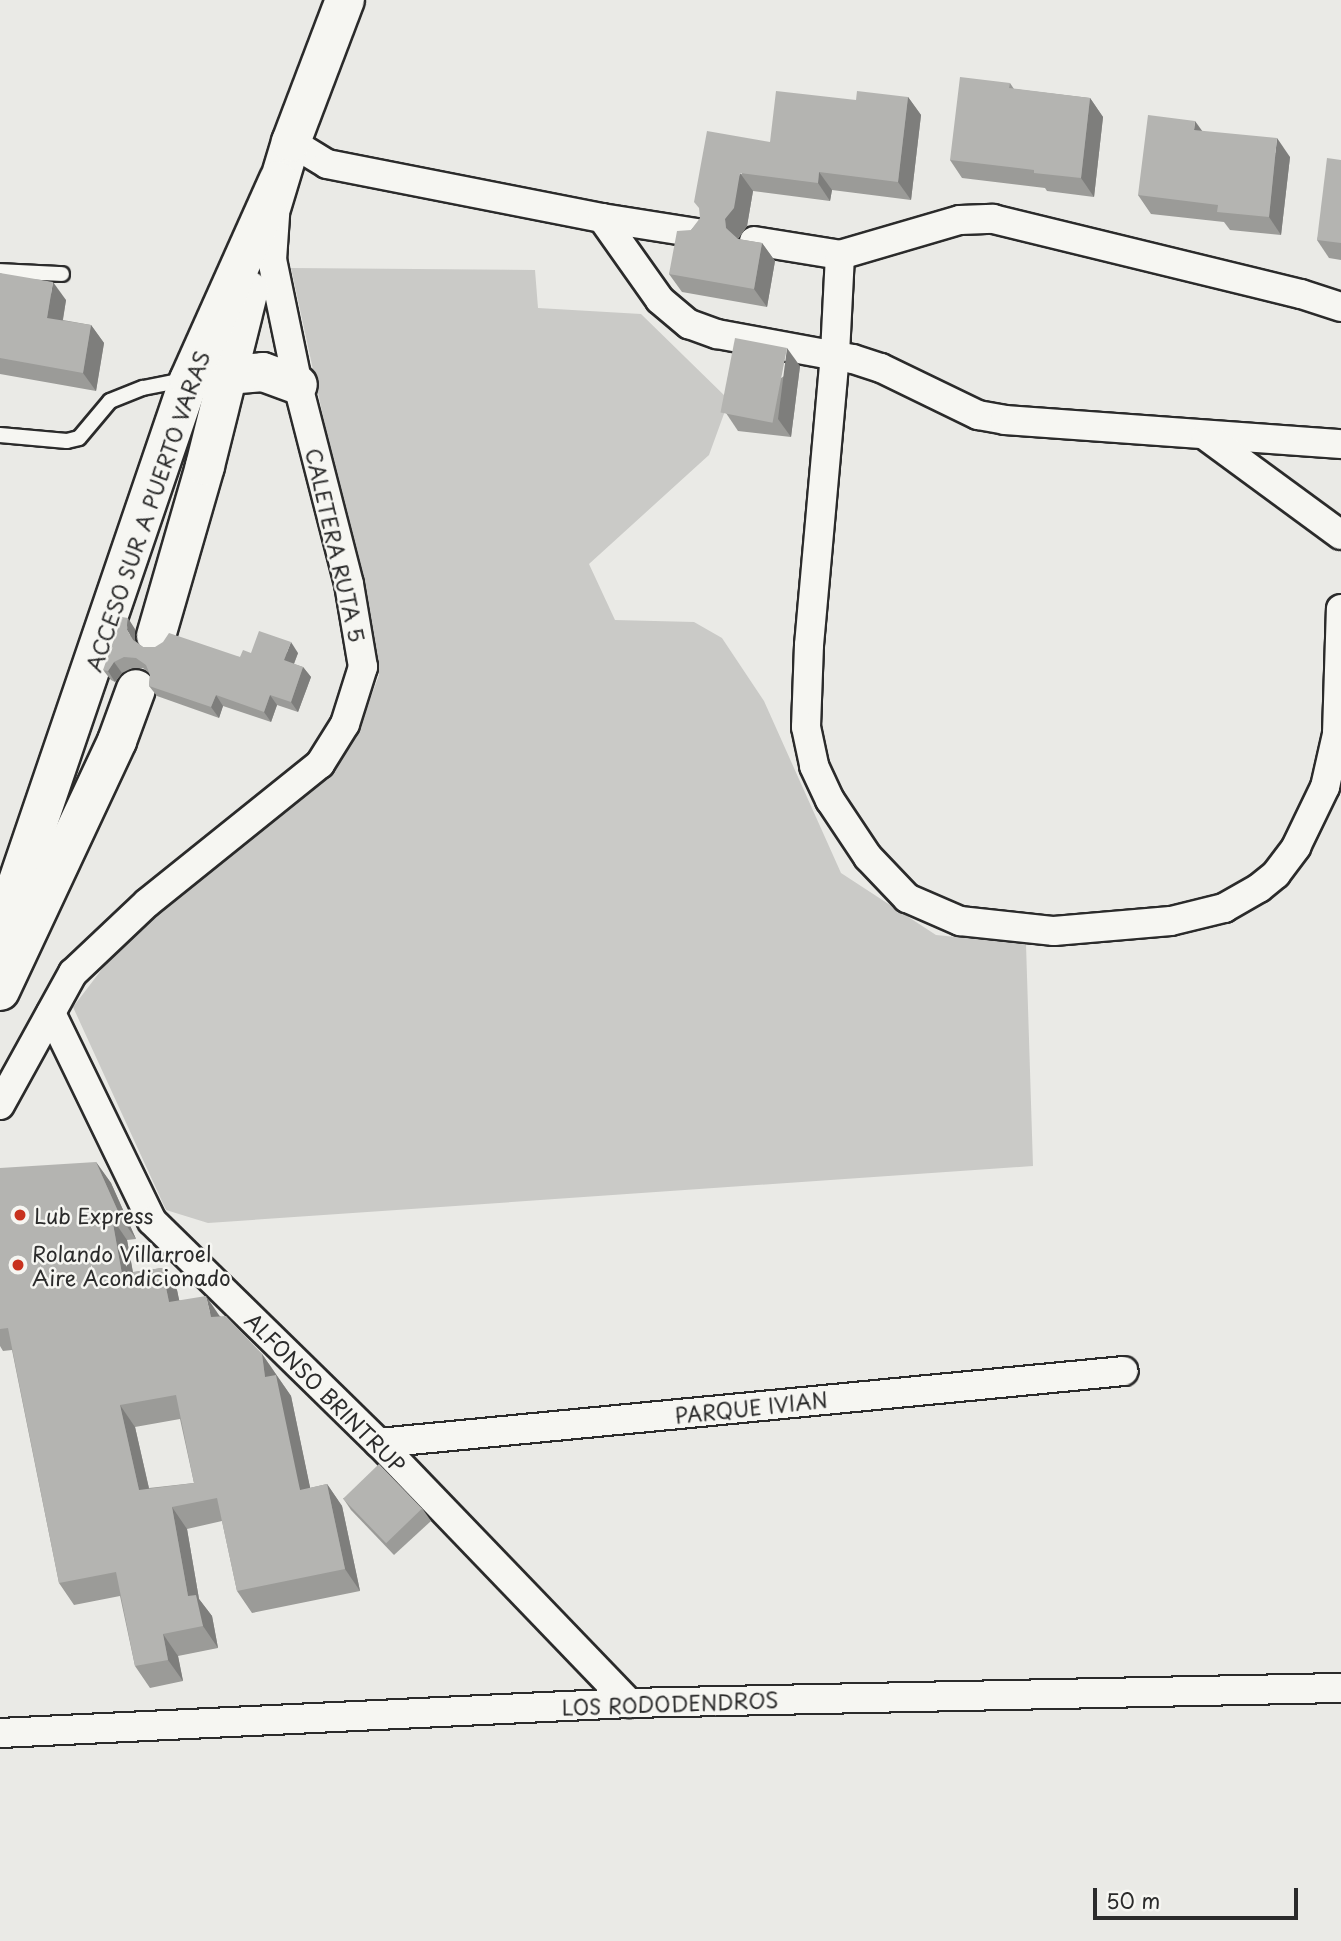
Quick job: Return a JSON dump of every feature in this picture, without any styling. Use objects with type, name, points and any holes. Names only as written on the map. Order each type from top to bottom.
[{"type":"main road","points":[[278,181],[345,0]]},
{"type":"main road","name":"ACCESO SUR A PUERTO VARAS","points":[[156,636],[205,466],[278,181]]},
{"type":"main road","name":"ACCESO SUR A PUERTO VARAS","points":[[4,914],[189,380],[278,181]]},
{"type":"main road","points":[[189,380],[227,373],[263,372],[298,385]]},
{"type":"main road","points":[[0,991],[117,741],[136,689]]},
{"type":"street","points":[[291,142],[327,164],[602,218],[697,233]]},
{"type":"street","name":"CALETERA RUTA 5","points":[[0,1105],[73,974],[147,903],[320,764],[345,724],[363,667],[349,584],[298,385],[272,260],[278,181]]},
{"type":"street","points":[[602,218],[660,300],[689,324],[717,334],[835,355],[881,368],[990,417],[1206,436],[1341,444]]},
{"type":"street","points":[[754,241],[840,255],[960,220],[993,219],[1275,287],[1341,307]]},
{"type":"street","points":[[840,255],[835,355],[805,705],[814,766],[842,820],[894,888],[920,906],[960,921],[1054,931],[1171,921],[1224,908],[1259,888],[1290,855],[1325,787],[1337,734],[1341,609]]},
{"type":"street","points":[[1206,436],[1341,535]]},
{"type":"street","name":"ALFONSO BRINTRUP","points":[[51,1013],[152,1221],[379,1443],[629,1703]]},
{"type":"street","name":"PARQUE IVIAN","points":[[379,1443],[1124,1371]]},
{"type":"street","name":"LOS RODODENDROS","points":[[0,1733],[629,1703],[1341,1688]]},
{"type":"lane","points":[[0,271],[62,274]]},
{"type":"lane","points":[[0,435],[66,441],[79,438],[110,401],[143,388],[189,380]]},
{"type":"shaded area","points":[[291,268],[535,270],[538,308],[641,314],[729,400],[709,455],[589,564],[615,620],[694,622],[722,638],[764,701],[841,873],[936,935],[1026,944],[1033,1166],[208,1223],[166,1210],[73,1007],[125,939],[332,774],[361,724],[379,675]]},
{"type":"building","points":[[960,77],[1010,83],[1009,88],[1090,98],[1081,178],[950,160]]},
{"type":"building","points":[[776,91],[856,100],[857,91],[908,97],[898,182],[819,172],[818,183],[740,173],[734,208],[725,219],[726,228],[738,239],[762,243],[754,289],[669,274],[677,231],[691,230],[700,218],[699,208],[694,202],[707,131],[770,142]]},
{"type":"building","points":[[1148,115],[1195,121],[1194,130],[1277,138],[1269,217],[1217,212],[1218,205],[1138,195]]},
{"type":"building","points":[[1327,158],[1341,160],[1341,243],[1317,240]]},
{"type":"building","points":[[0,273],[53,282],[47,318],[91,325],[83,373],[0,358]]},
{"type":"building","points":[[735,338],[787,348],[773,423],[720,413]]},
{"type":"building","points":[[122,617],[128,618],[127,630],[133,640],[143,647],[155,647],[163,642],[169,633],[240,657],[243,650],[251,653],[259,631],[291,642],[284,660],[303,667],[291,702],[270,695],[264,712],[216,695],[211,707],[149,686],[150,675],[146,665],[136,658],[124,657],[114,662],[108,671],[103,670]]},
{"type":"building","points":[[96,1162],[121,1218],[112,1218],[122,1274],[162,1268],[169,1302],[206,1296],[211,1317],[226,1316],[262,1354],[265,1377],[276,1375],[300,1490],[327,1484],[345,1569],[237,1591],[217,1498],[172,1507],[188,1596],[196,1595],[203,1626],[163,1634],[168,1660],[135,1666],[116,1572],[59,1583],[8,1328],[0,1329],[0,1168]],"holes":[[[176,1395],[194,1483],[139,1490],[120,1405]]]},
{"type":"building","points":[[379,1464],[422,1509],[386,1543],[343,1499]]},
{"type":"place","name":"Lub Express","points":[[20,1215]]},
{"type":"place","name":"Rolando Villarroel Aire Acondicionado","points":[[18,1265]]}]
